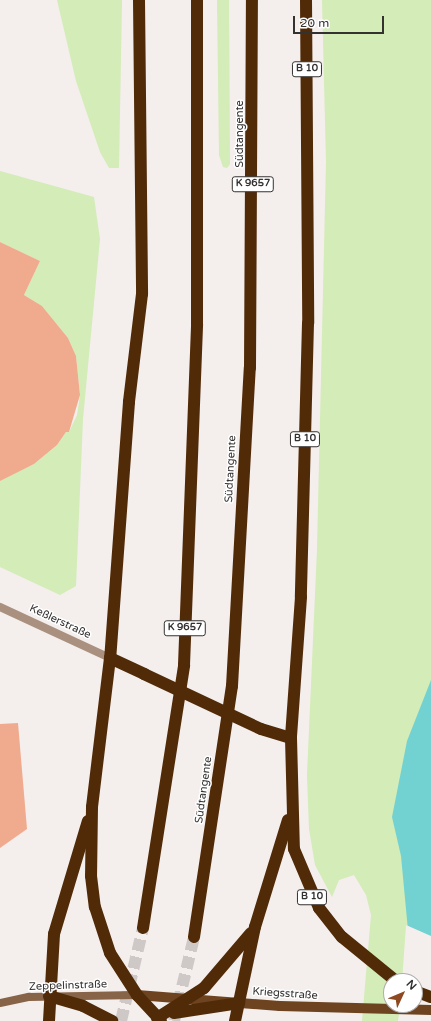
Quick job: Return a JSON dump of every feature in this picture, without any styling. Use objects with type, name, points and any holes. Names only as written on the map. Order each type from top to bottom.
[{"type":"highway","points":[[139,0],[142,294],[129,402],[110,658],[92,807],[95,907],[110,953],[137,995],[156,1020]]},
{"type":"highway","name":"K 9657","points":[[143,928],[184,665],[198,324],[197,0]]},
{"type":"highway","name":"Südtangente","points":[[194,936],[233,678],[250,368],[252,0]]},
{"type":"highway","name":"B 10","points":[[306,0],[308,322],[301,598],[291,738],[294,849],[309,891],[342,937],[385,973]]},
{"type":"highway","points":[[110,658],[261,729],[291,738]]},
{"type":"highway","points":[[236,1021],[255,927],[284,842],[292,805]]},
{"type":"highway","points":[[50,1021],[49,996],[54,934],[92,807]]},
{"type":"highway","points":[[156,1020],[191,998],[233,959],[255,927]]},
{"type":"highway","points":[[49,996],[83,1006],[112,1021]]},
{"type":"highway","points":[[156,1020],[212,1005],[239,1003]]},
{"type":"main road","name":"Kriegsstraße","points":[[137,995],[373,1011],[431,1010]]},
{"type":"street","name":"Keßlerstraße","points":[[0,607],[110,658]]},
{"type":"street","name":"Zeppelinstraße","points":[[0,1003],[49,996],[137,995]]},
{"type":"green space","points":[[57,0],[122,0],[119,168],[109,168],[100,152],[76,81]]},
{"type":"green space","points":[[217,0],[229,0],[230,164],[227,168],[223,167],[219,155]]},
{"type":"green space","points":[[322,0],[431,0],[431,930],[423,1021],[362,1021],[371,915],[366,895],[354,875],[339,880],[332,897],[315,865],[309,829],[307,775],[317,549],[326,162]]},
{"type":"green space","points":[[0,171],[94,197],[100,239],[83,419],[76,586],[60,595],[0,567],[0,479],[34,464],[57,445],[66,432],[69,432],[77,415],[80,395],[76,356],[68,338],[42,306],[24,295],[40,261],[0,242]]},
{"type":"water","points":[[431,680],[431,1021],[423,1013],[423,973],[412,973],[401,856],[392,817],[407,741]]},
{"type":"pier","points":[[406,925],[431,936],[431,1021],[398,1021],[399,1013],[423,1013],[423,973],[403,973]]},
{"type":"building","points":[[0,242],[40,261],[24,295],[42,306],[68,338],[76,356],[80,395],[69,432],[66,432],[57,445],[34,464],[0,481]]},
{"type":"building","points":[[18,723],[27,829],[0,848],[0,724]]},
{"type":"tunnel","points":[[121,1021],[143,928]]},
{"type":"tunnel","points":[[174,1021],[194,937]]}]
